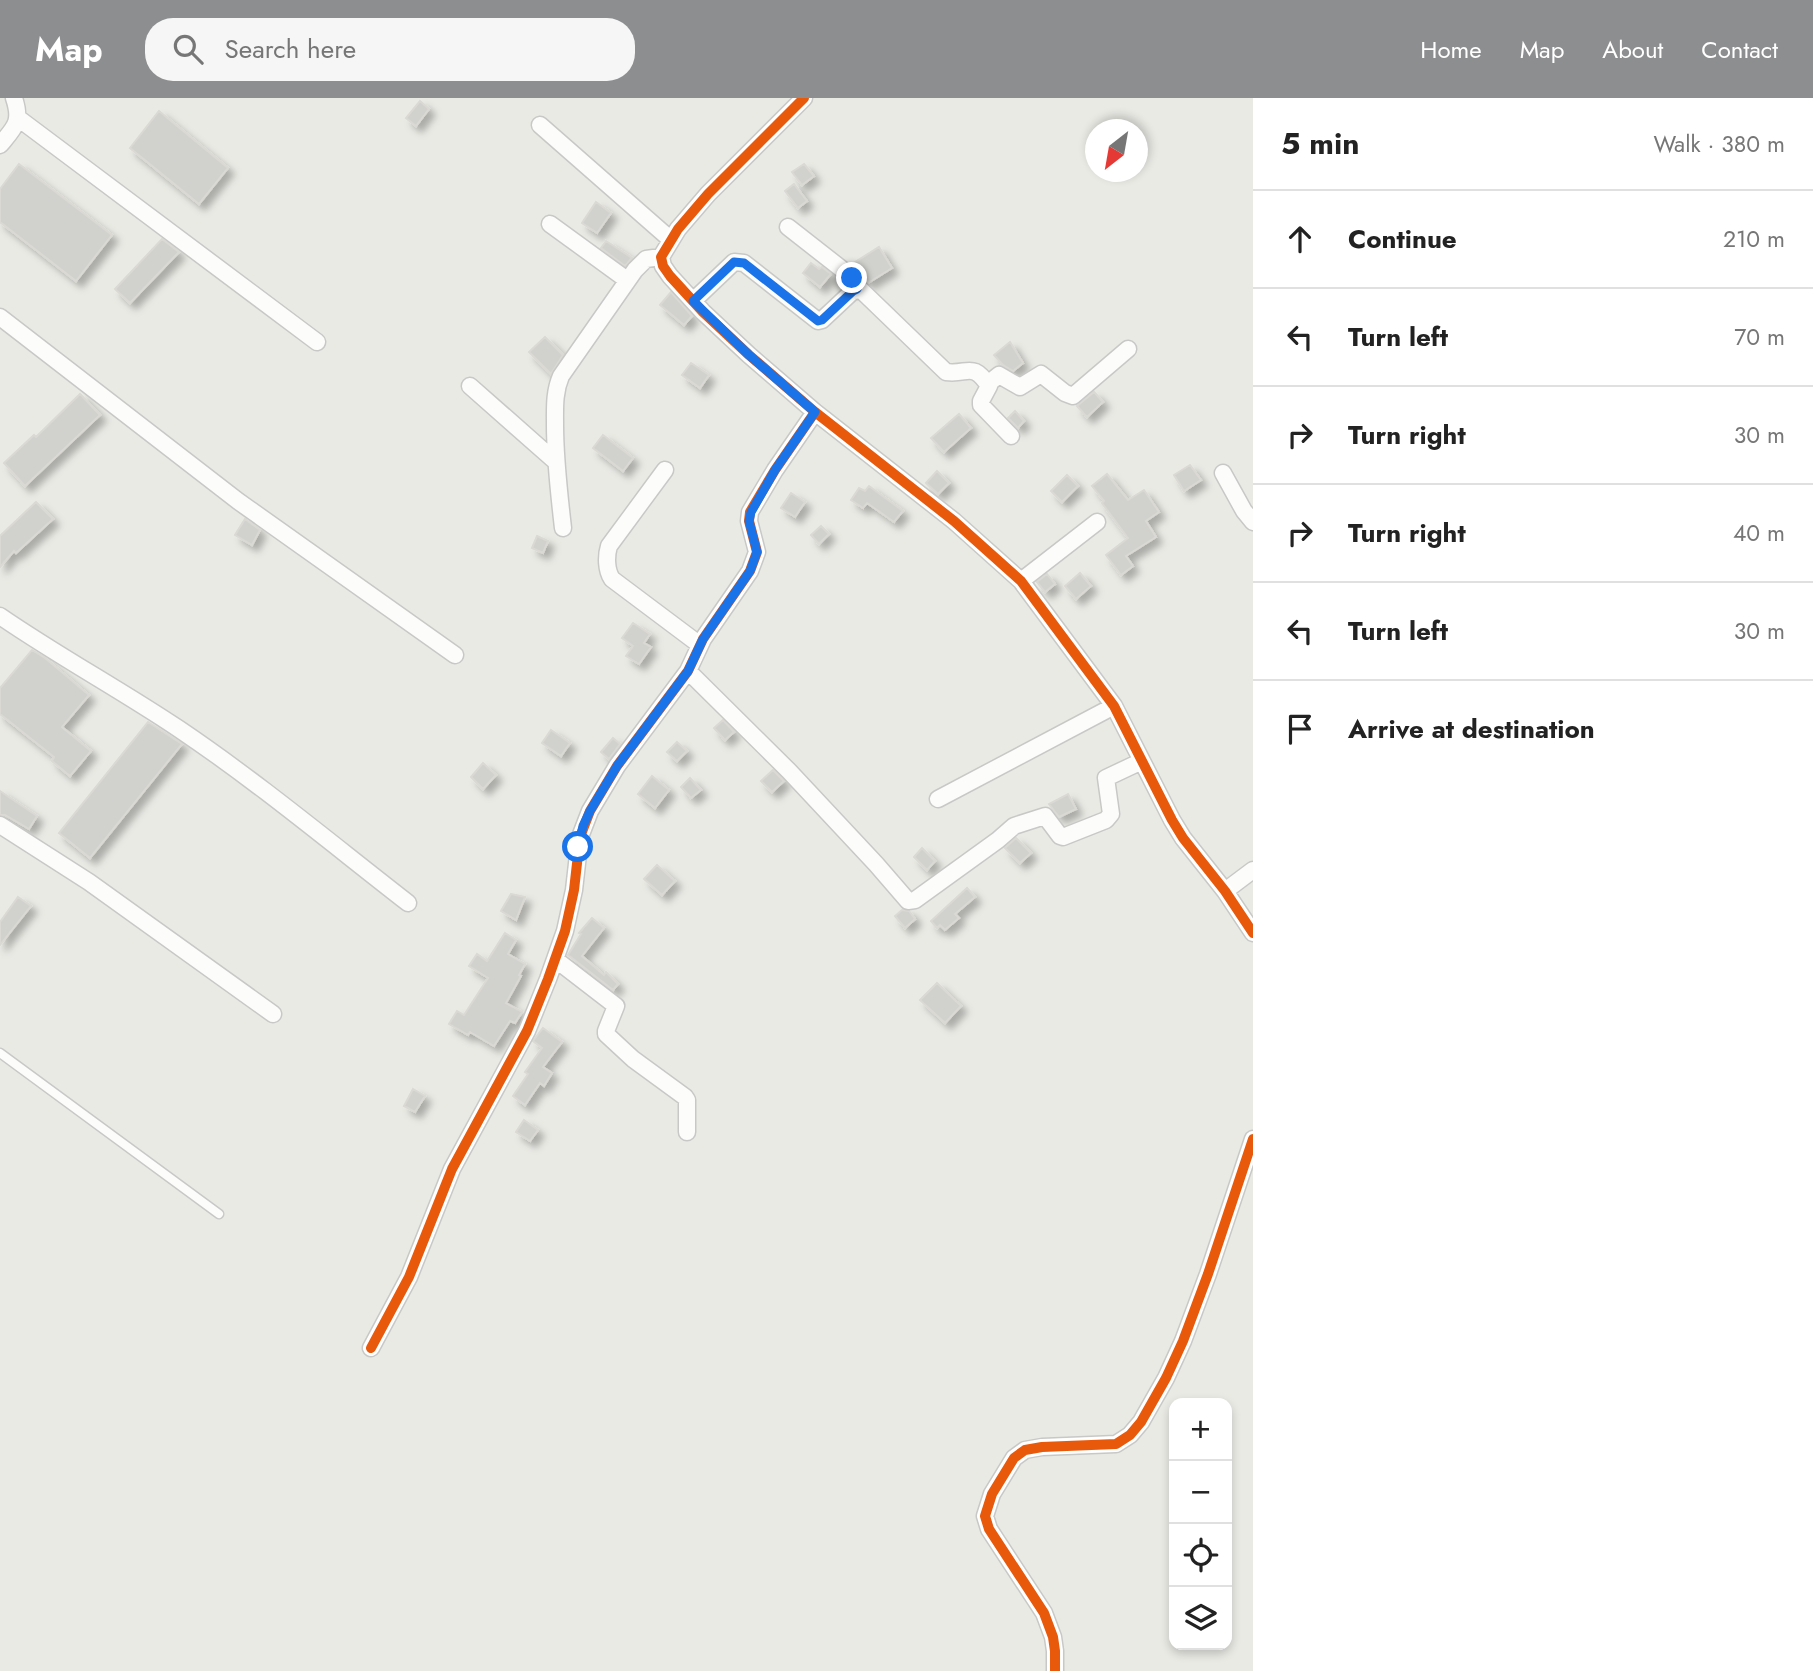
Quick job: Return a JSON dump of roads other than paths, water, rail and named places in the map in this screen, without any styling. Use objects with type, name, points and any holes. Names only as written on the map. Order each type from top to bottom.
[{"type":"street","points":[[0,145],[16,125],[18,111],[14,98]]},
{"type":"street","points":[[804,98],[708,194],[670,239],[661,257],[663,266],[693,301],[749,355],[815,412],[954,521],[1021,581],[1114,706],[1183,838],[1225,891],[1253,933]]},
{"type":"street","points":[[18,118],[317,342]]},
{"type":"street","points":[[540,125],[670,239]]},
{"type":"street","points":[[550,224],[627,280]]},
{"type":"street","points":[[788,227],[848,274],[857,289]]},
{"type":"street","points":[[563,528],[555,461],[557,385],[641,262],[651,257],[661,257]]},
{"type":"street","points":[[693,301],[734,262],[744,263],[818,321],[857,289]]},
{"type":"street","points":[[857,289],[946,372],[973,369],[989,383]]},
{"type":"street","points":[[0,317],[238,501],[456,655]]},
{"type":"street","points":[[1011,436],[981,405],[989,383],[999,375],[1020,387],[1041,374],[1073,396],[1128,349]]},
{"type":"street","points":[[470,386],[555,461]]},
{"type":"street","points":[[371,1348],[409,1277],[452,1169],[527,1031],[555,959],[572,903],[580,837],[590,811],[617,766],[688,671],[700,645],[750,571],[757,552],[749,521],[751,512],[775,470],[815,412]]},
{"type":"street","points":[[665,470],[609,546],[609,575],[700,645]]},
{"type":"street","points":[[1223,474],[1253,522]]},
{"type":"street","points":[[1021,581],[1097,522]]},
{"type":"street","points":[[0,616],[180,730],[408,903]]},
{"type":"street","points":[[688,671],[789,771],[908,901],[915,900],[1020,823],[1045,816],[1063,838],[1106,820],[1111,814],[1105,778],[1142,761]]},
{"type":"street","points":[[938,799],[1114,706]]},
{"type":"street","points":[[0,825],[89,882],[273,1014]]},
{"type":"street","points":[[1225,891],[1253,870]]},
{"type":"street","points":[[555,959],[616,1006],[606,1034],[633,1059],[685,1097],[687,1132]]},
{"type":"street","points":[[1055,1671],[1055,1651],[1044,1613],[989,1529],[985,1516],[989,1501],[1014,1458],[1025,1450],[1116,1444],[1136,1429],[1166,1378],[1182,1341],[1208,1274],[1253,1139]]},
{"type":"lane","points":[[0,1053],[219,1214]]}]
